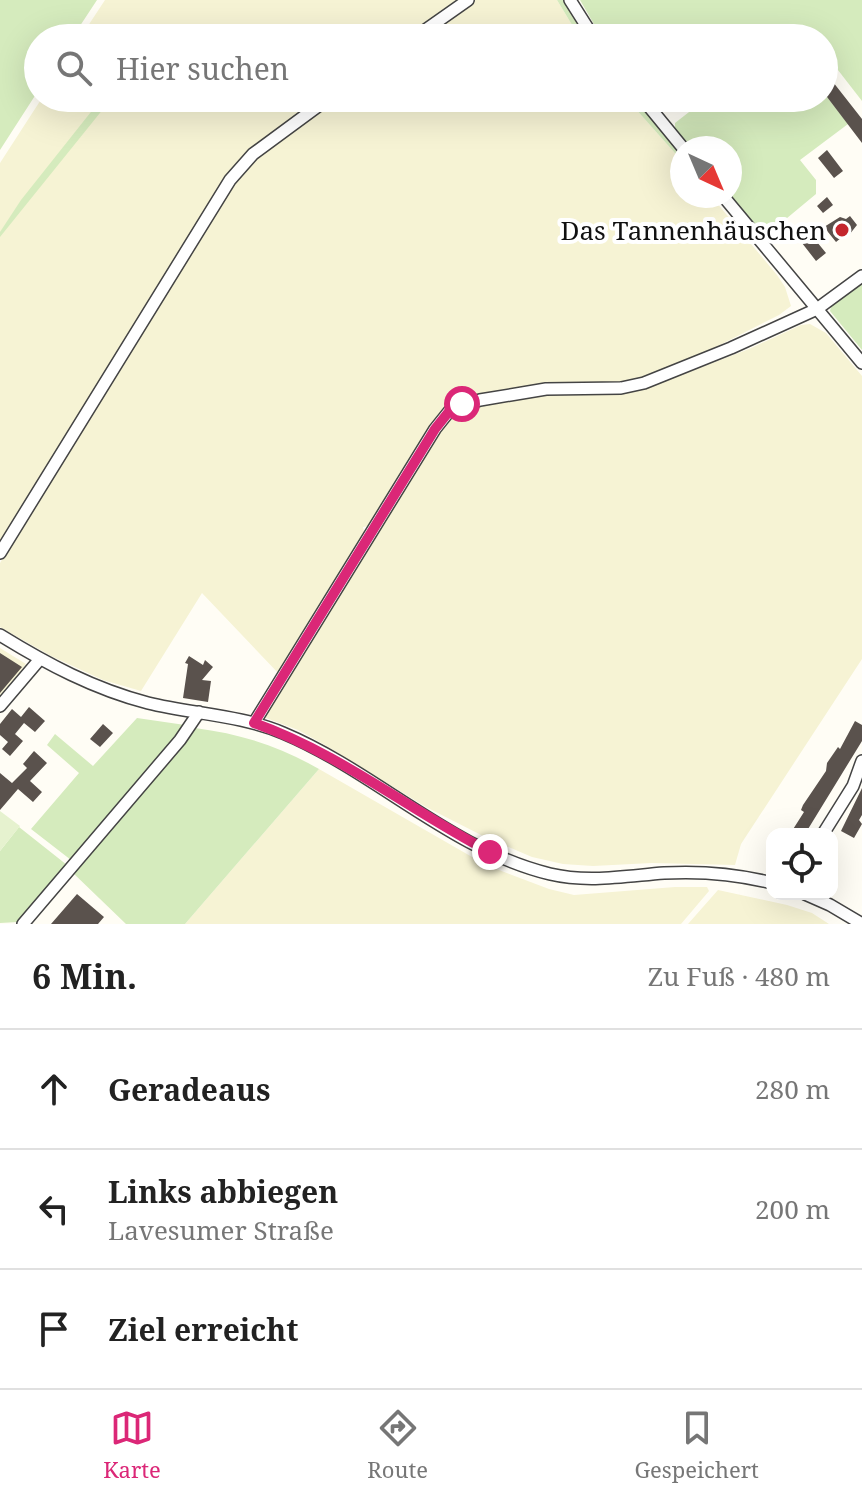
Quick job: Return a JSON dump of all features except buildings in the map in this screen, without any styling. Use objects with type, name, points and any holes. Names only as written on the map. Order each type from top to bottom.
[{"type":"street","points":[[434,24],[468,0]]},
{"type":"street","points":[[570,0],[585,24]]},
{"type":"street","points":[[0,553],[235,173],[253,154],[310,112]]},
{"type":"street","points":[[653,112],[673,136]]},
{"type":"street","points":[[733,208],[862,363]]},
{"type":"street","points":[[254,723],[435,429],[451,409],[528,391],[631,387],[731,348],[817,309],[862,276]]},
{"type":"street","points":[[0,635],[40,659],[101,688],[149,703],[254,723],[283,733],[322,753],[441,826],[526,867],[576,879],[696,872],[766,882]]},
{"type":"street","points":[[0,706],[40,659]]},
{"type":"street","points":[[23,924],[180,740],[199,712]]},
{"type":"street","points":[[827,828],[853,786],[861,764]]},
{"type":"street","points":[[819,900],[862,924]]},
{"type":"shaded area","points":[[105,0],[461,0],[427,24],[89,24]]},
{"type":"shaded area","points":[[474,0],[557,0],[572,24],[441,24]]},
{"type":"shaded area","points":[[33,112],[304,112],[235,164],[0,546],[0,163]]},
{"type":"shaded area","points":[[318,112],[638,112],[670,148],[670,208],[721,208],[777,275],[791,306],[710,350],[633,381],[449,404],[436,419],[371,526],[363,527],[365,536],[280,675],[202,593],[141,691],[103,680],[51,656],[0,627],[0,563],[230,185],[254,158]]},
{"type":"shaded area","points":[[810,324],[826,333],[862,376],[862,659],[741,844],[735,865],[652,863],[593,866],[563,864],[532,857],[426,807],[325,745],[298,730],[266,718],[265,714],[447,418],[456,411],[547,392],[633,391]]},
{"type":"shaded area","points":[[0,648],[26,664],[0,698]]},
{"type":"shaded area","points":[[319,769],[486,865],[549,889],[574,895],[675,887],[707,887],[709,891],[681,924],[185,924]]},
{"type":"shaded area","points":[[718,890],[787,905],[812,913],[829,924],[688,924]]},
{"type":"green space","points":[[0,0],[97,0],[81,24],[24,24],[24,112],[0,150]]},
{"type":"green space","points":[[557,0],[563,0],[578,24],[572,24]]},
{"type":"green space","points":[[580,0],[862,0],[862,101],[838,70],[838,24],[594,24]]},
{"type":"green space","points":[[838,111],[848,124],[800,160],[816,180],[816,194],[763,238],[739,208],[742,208],[742,136],[681,136],[675,129],[675,123],[689,112]]},
{"type":"green space","points":[[91,112],[101,112],[0,237],[0,232],[21,200]]},
{"type":"green space","points":[[638,112],[646,112],[670,142],[670,148]]},
{"type":"green space","points":[[862,280],[862,350],[830,311],[839,298]]},
{"type":"green space","points":[[137,718],[185,725],[71,860],[31,829],[79,773],[47,745],[55,734],[93,766]]},
{"type":"green space","points":[[195,728],[259,742],[319,769],[185,924],[126,924],[72,872]]},
{"type":"green space","points":[[0,811],[20,826],[0,851]]},
{"type":"green space","points":[[19,827],[67,865],[18,922],[0,923],[0,851]]},
{"type":"place","name":"Das Tannenhäuschen","points":[[842,230]]},
{"type":"route","points":[[462,404],[451,409],[435,429],[254,723],[283,733],[322,753],[441,826],[490,852]]}]
